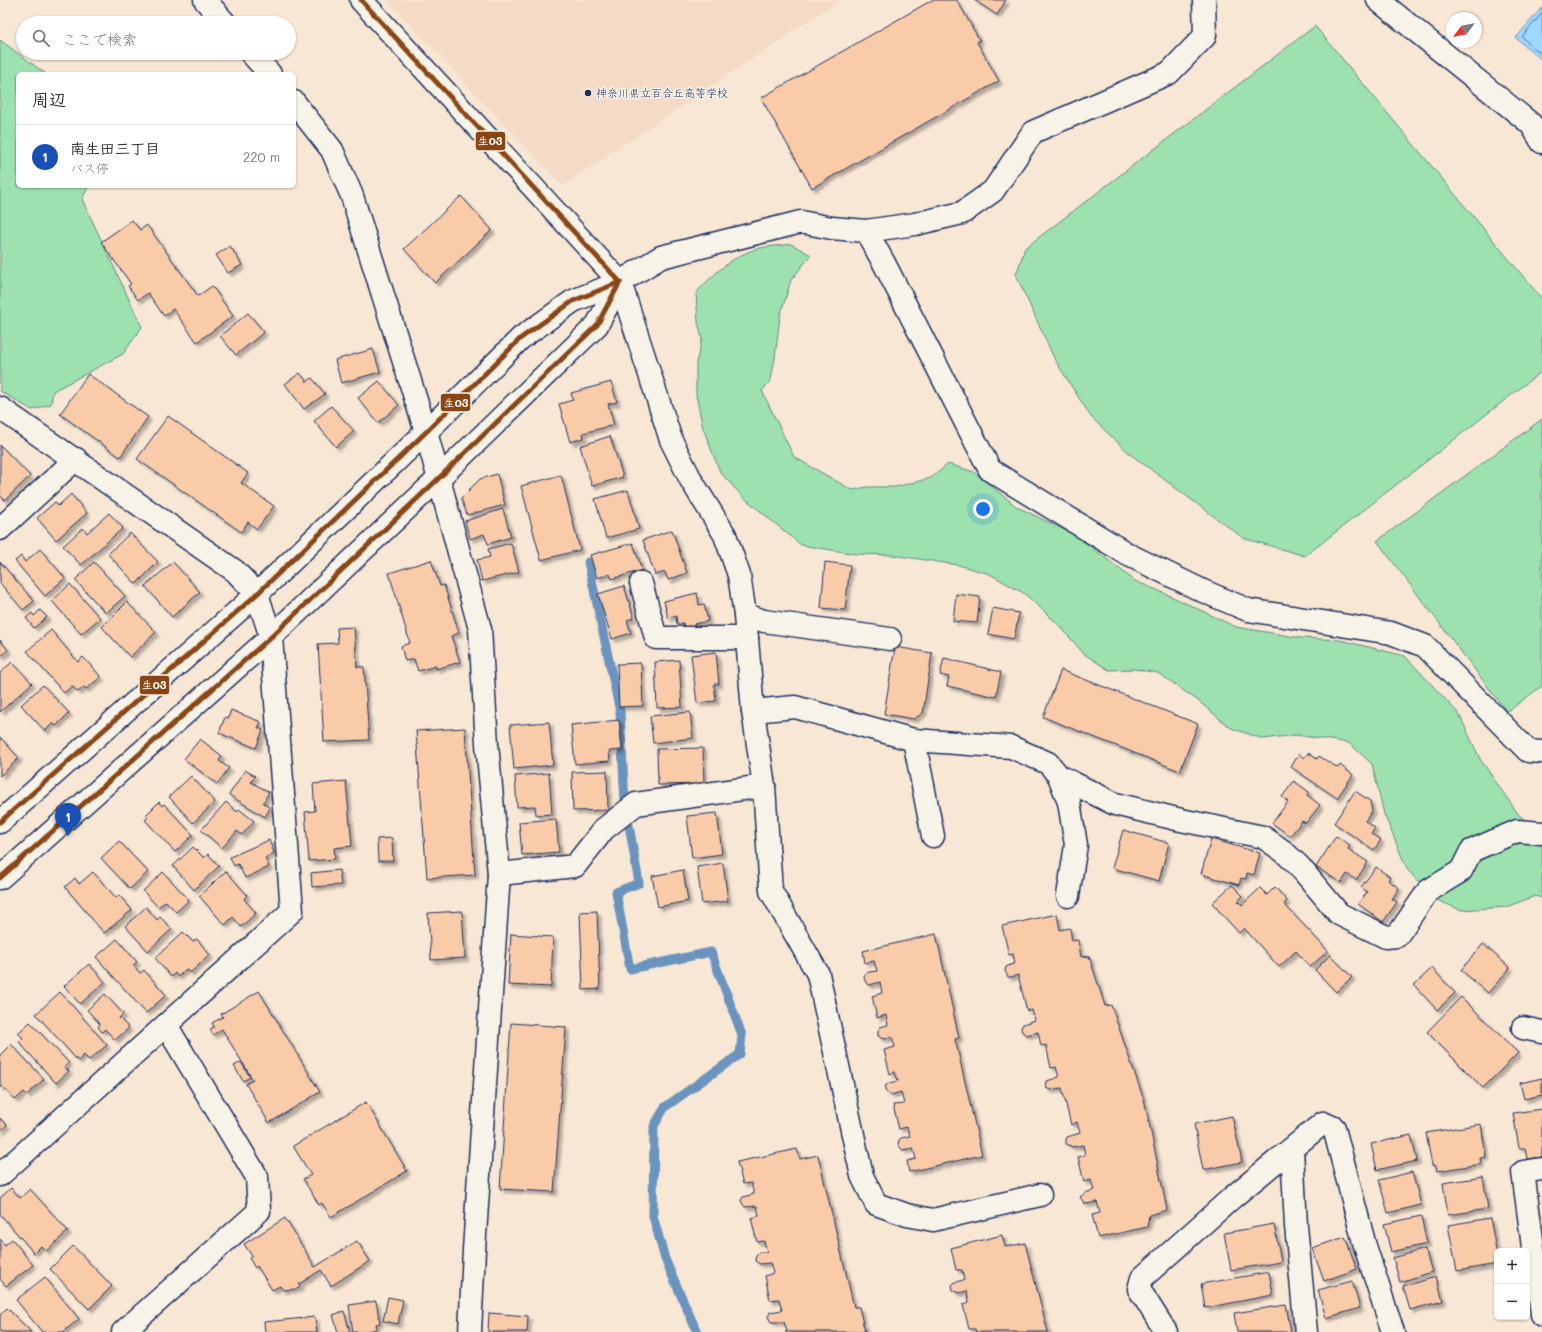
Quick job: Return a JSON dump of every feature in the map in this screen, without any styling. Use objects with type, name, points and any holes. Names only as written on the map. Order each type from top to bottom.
[{"type":"street","points":[[205,0],[219,16]]},
{"type":"street","points":[[361,0],[620,282],[671,440],[691,480],[724,535],[739,575],[745,615],[753,711],[764,786],[771,891],[818,974],[862,1176],[876,1204],[907,1215],[933,1220],[1040,1195]]},
{"type":"street","points":[[0,822],[257,594],[426,432],[521,338],[573,300],[620,282],[661,257],[801,222],[832,228],[866,231],[915,224],[962,213],[993,191],[1033,132],[1169,73],[1205,36],[1204,0]]},
{"type":"street","points":[[1378,0],[1531,124],[1542,142]]},
{"type":"street","points":[[257,60],[268,72]]},
{"type":"street","points":[[296,104],[332,150],[352,196],[426,432],[480,629],[487,744],[499,874],[470,1332]]},
{"type":"street","points":[[866,231],[884,263],[990,470],[1129,555],[1203,591],[1248,610],[1391,633],[1425,646],[1528,751],[1542,752]]},
{"type":"street","points":[[0,878],[271,637],[438,479],[597,325],[620,282]]},
{"type":"street","points":[[0,408],[76,459],[235,571],[257,594],[271,637],[292,911],[0,1175]]},
{"type":"street","points":[[0,529],[76,459]]},
{"type":"street","points":[[640,583],[656,638],[747,638]]},
{"type":"street","points":[[745,615],[764,621],[890,639]]},
{"type":"street","points":[[753,711],[795,707],[914,740],[1011,747],[1048,763],[1059,776],[1069,802],[1076,845],[1068,896]]},
{"type":"street","points":[[914,740],[933,836]]},
{"type":"street","points":[[1059,776],[1116,804],[1180,820],[1263,837],[1283,850],[1299,866],[1339,914],[1386,937],[1397,936],[1428,891],[1461,871],[1471,851],[1517,832],[1542,833]]},
{"type":"street","points":[[499,874],[575,866],[604,829],[636,804],[764,786]]},
{"type":"street","points":[[134,1328],[259,1211],[257,1177],[166,1025]]},
{"type":"street","points":[[1166,1332],[1139,1288],[1142,1278],[1234,1196],[1323,1123],[1334,1128],[1365,1246],[1393,1332]]},
{"type":"street","points":[[1292,1149],[1296,1226],[1306,1332]]},
{"type":"street","points":[[1542,1169],[1523,1172],[1542,1314]]},
{"type":"shaded area","name":"神奈川県立百合丘高等学校","points":[[387,0],[840,0],[562,186]]},
{"type":"green space","points":[[1315,26],[1542,299],[1542,371],[1305,556],[1243,538],[1130,454],[1091,417],[1055,360],[1016,275],[1025,248]]},
{"type":"green space","points":[[0,40],[16,52],[16,60],[27,60],[43,72],[16,72],[16,188],[88,188],[82,199],[142,327],[123,354],[53,391],[51,404],[32,410],[0,391]]},
{"type":"green space","points":[[791,244],[811,255],[791,280],[780,316],[771,380],[762,391],[794,457],[852,490],[867,487],[896,487],[931,478],[948,464],[974,472],[1017,507],[1077,536],[1135,581],[1236,627],[1301,638],[1340,640],[1405,656],[1459,714],[1480,759],[1518,814],[1542,834],[1542,898],[1535,896],[1506,907],[1461,910],[1434,899],[1407,869],[1384,814],[1372,764],[1349,743],[1296,735],[1263,739],[1231,728],[1197,700],[1158,673],[1134,669],[1109,670],[1084,654],[1059,625],[1025,594],[990,574],[958,565],[892,555],[856,554],[801,545],[742,496],[720,472],[703,428],[696,395],[696,363],[702,339],[698,322],[696,293],[716,273],[739,256],[760,248]]},
{"type":"green space","points":[[1542,419],[1542,686],[1507,712],[1377,541]]},
{"type":"water","points":[[1542,7],[1542,60],[1516,38]]},
{"type":"building","points":[[932,0],[957,0],[980,41],[977,42],[999,81],[812,188],[761,98]]},
{"type":"building","points":[[974,0],[1006,0],[997,15]]},
{"type":"building","points":[[461,196],[492,230],[435,283],[404,249]]},
{"type":"building","points":[[132,220],[140,230],[147,225],[198,296],[212,286],[233,316],[197,342],[173,309],[164,316],[148,293],[138,300],[128,286],[131,284],[101,242]]},
{"type":"building","points":[[230,246],[242,265],[228,273],[216,255]]},
{"type":"building","points":[[248,313],[264,332],[236,355],[220,336]]},
{"type":"building","points":[[373,349],[380,372],[341,383],[335,360]]},
{"type":"building","points":[[300,373],[307,382],[312,378],[325,394],[304,409],[285,384]]},
{"type":"building","points":[[88,374],[148,417],[120,457],[60,414]]},
{"type":"building","points":[[379,381],[399,405],[378,423],[358,398]]},
{"type":"building","points":[[611,382],[617,402],[608,404],[614,425],[583,433],[584,438],[570,442],[559,404],[573,400],[571,393]]},
{"type":"building","points":[[331,406],[354,431],[336,447],[314,421]]},
{"type":"building","points":[[168,416],[248,473],[241,483],[274,506],[257,529],[248,522],[241,532],[137,459]]},
{"type":"building","points":[[610,436],[623,477],[592,486],[580,446]]},
{"type":"building","points":[[0,445],[30,476],[5,500],[0,496]]},
{"type":"building","points":[[497,474],[505,505],[467,515],[461,498],[480,479]]},
{"type":"building","points":[[561,475],[580,550],[541,560],[521,486]]},
{"type":"building","points":[[628,490],[639,529],[606,538],[595,499]]},
{"type":"building","points":[[71,494],[87,513],[56,540],[37,518],[55,502],[58,506]]},
{"type":"building","points":[[503,509],[511,537],[488,544],[484,534],[470,539],[465,521]]},
{"type":"building","points":[[109,513],[123,528],[81,565],[63,546],[83,528],[87,533]]},
{"type":"building","points":[[672,530],[687,573],[668,580],[665,572],[655,575],[643,540]]},
{"type":"building","points":[[130,533],[158,562],[136,584],[108,554]]},
{"type":"building","points":[[511,543],[519,572],[482,581],[477,560],[490,557],[488,549]]},
{"type":"building","points":[[633,543],[642,570],[612,579],[610,574],[597,578],[590,555]]},
{"type":"building","points":[[40,549],[65,578],[45,596],[15,561],[21,556],[25,562]]},
{"type":"building","points":[[431,560],[440,586],[444,585],[459,633],[451,636],[460,662],[436,669],[436,666],[418,671],[414,659],[405,661],[401,646],[410,643],[389,573]]},
{"type":"building","points":[[0,562],[34,601],[23,610],[0,583]]},
{"type":"building","points":[[94,562],[125,596],[106,613],[75,580]]},
{"type":"building","points":[[173,562],[200,592],[172,617],[145,586]]},
{"type":"building","points":[[825,562],[850,565],[845,610],[821,608]]},
{"type":"building","points":[[70,584],[100,618],[81,634],[52,601]]},
{"type":"building","points":[[624,586],[634,618],[627,620],[631,633],[612,639],[598,594]]},
{"type":"building","points":[[697,593],[699,605],[704,604],[708,621],[694,624],[695,627],[684,629],[683,623],[677,624],[676,616],[668,618],[664,601]]},
{"type":"building","points":[[956,594],[980,597],[977,623],[953,621]]},
{"type":"building","points":[[127,602],[156,632],[130,657],[102,627]]},
{"type":"building","points":[[993,608],[1019,613],[1014,639],[988,634]]},
{"type":"building","points":[[40,610],[47,617],[34,628],[26,618],[32,613],[34,616]]},
{"type":"building","points":[[354,627],[357,667],[364,667],[369,740],[324,742],[318,644],[338,643],[337,628]]},
{"type":"building","points":[[51,630],[78,662],[83,657],[101,677],[86,689],[84,687],[78,692],[72,686],[64,693],[27,651]]},
{"type":"building","points":[[0,640],[8,650],[0,657]]},
{"type":"building","points":[[895,647],[932,653],[923,713],[914,719],[884,714]]},
{"type":"building","points":[[716,652],[719,684],[714,684],[716,701],[697,703],[691,655]]},
{"type":"building","points":[[944,658],[1001,672],[996,697],[947,686],[949,677],[940,675]]},
{"type":"building","points":[[679,660],[682,707],[657,708],[655,662]]},
{"type":"building","points":[[12,662],[32,683],[0,712],[0,673]]},
{"type":"building","points":[[641,663],[643,706],[619,707],[617,664]]},
{"type":"building","points":[[1061,670],[1198,724],[1180,771],[1043,717]]},
{"type":"building","points":[[43,685],[69,713],[56,726],[53,723],[45,731],[21,705]]},
{"type":"building","points":[[231,710],[261,722],[258,728],[263,730],[256,748],[219,733],[225,717],[228,718]]},
{"type":"building","points":[[690,712],[693,738],[653,743],[650,716]]},
{"type":"building","points":[[619,720],[622,750],[609,751],[610,761],[575,764],[571,725]]},
{"type":"building","points":[[549,722],[553,765],[514,769],[510,725]]},
{"type":"building","points":[[465,728],[475,875],[427,878],[416,731]]},
{"type":"building","points":[[0,737],[19,758],[0,776]]},
{"type":"building","points":[[200,739],[222,756],[219,761],[229,768],[217,784],[184,759]]},
{"type":"building","points":[[703,748],[704,784],[658,785],[657,749]]},
{"type":"building","points":[[1308,753],[1317,759],[1319,756],[1338,768],[1340,765],[1353,775],[1337,798],[1291,767],[1299,754],[1304,758]]},
{"type":"building","points":[[245,770],[255,776],[251,782],[269,792],[263,803],[270,808],[265,817],[229,795]]},
{"type":"building","points":[[607,771],[608,810],[573,811],[572,772]]},
{"type":"building","points":[[549,773],[552,814],[536,815],[535,806],[517,807],[515,776]]},
{"type":"building","points":[[191,776],[215,802],[193,823],[169,797]]},
{"type":"building","points":[[346,781],[352,846],[334,848],[335,859],[309,861],[305,812],[315,811],[313,784]]},
{"type":"building","points":[[1294,781],[1309,792],[1307,795],[1320,805],[1306,823],[1302,821],[1290,836],[1272,823],[1288,802],[1282,797]]},
{"type":"building","points":[[1355,791],[1370,801],[1372,811],[1365,821],[1375,828],[1371,834],[1381,840],[1374,850],[1334,823]]},
{"type":"building","points":[[159,802],[162,806],[164,804],[193,835],[175,852],[145,820],[148,817],[146,815]]},
{"type":"building","points":[[226,802],[237,812],[239,809],[254,821],[242,835],[237,831],[222,848],[201,830]]},
{"type":"building","points":[[717,813],[722,854],[692,858],[687,816]]},
{"type":"building","points":[[556,819],[559,852],[522,855],[519,822]]},
{"type":"building","points":[[1123,830],[1169,843],[1159,881],[1112,868]]},
{"type":"building","points":[[1336,836],[1350,845],[1348,849],[1368,862],[1356,880],[1347,874],[1341,883],[1316,867]]},
{"type":"building","points":[[392,838],[393,861],[378,861],[377,839]]},
{"type":"building","points":[[1211,839],[1260,853],[1254,875],[1247,873],[1246,879],[1241,878],[1239,885],[1201,874]]},
{"type":"building","points":[[269,840],[274,853],[265,858],[269,867],[245,878],[238,864],[234,866],[230,857]]},
{"type":"building","points":[[119,841],[148,872],[130,889],[101,858]]},
{"type":"building","points":[[193,847],[204,858],[208,854],[219,866],[194,890],[173,866]]},
{"type":"building","points":[[723,863],[728,901],[702,904],[697,867]]},
{"type":"building","points":[[1376,867],[1390,877],[1388,880],[1399,888],[1392,899],[1397,902],[1383,922],[1358,904],[1367,892],[1361,887]]},
{"type":"building","points":[[339,870],[341,885],[312,887],[311,873]]},
{"type":"building","points":[[683,870],[688,901],[658,907],[652,876]]},
{"type":"building","points":[[226,871],[247,895],[244,899],[256,913],[241,927],[233,917],[225,925],[199,896]]},
{"type":"building","points":[[93,872],[116,898],[119,895],[132,910],[104,933],[65,887],[75,878],[79,884]]},
{"type":"building","points":[[163,872],[189,900],[176,912],[166,901],[158,907],[143,891]]},
{"type":"building","points":[[1232,885],[1243,896],[1238,901],[1242,905],[1260,888],[1267,895],[1275,887],[1287,901],[1284,904],[1328,951],[1310,967],[1296,951],[1279,967],[1244,928],[1239,933],[1212,903]]},
{"type":"building","points":[[146,907],[157,920],[160,917],[172,929],[148,951],[125,926]]},
{"type":"building","points":[[462,911],[465,958],[431,960],[428,913]]},
{"type":"building","points":[[597,911],[600,989],[583,990],[580,912]]},
{"type":"building","points":[[1057,914],[1060,930],[1070,928],[1072,941],[1078,940],[1081,957],[1089,956],[1105,1006],[1111,1005],[1145,1103],[1167,1210],[1149,1215],[1147,1227],[1098,1238],[1092,1215],[1100,1213],[1097,1202],[1086,1204],[1080,1197],[1085,1193],[1094,1190],[1091,1180],[1084,1182],[1078,1157],[1085,1155],[1083,1145],[1073,1147],[1066,1144],[1067,1137],[1080,1133],[1077,1122],[1071,1125],[1062,1088],[1049,1090],[1046,1087],[1047,1081],[1059,1077],[1056,1067],[1051,1068],[1046,1045],[1041,1046],[1038,1032],[1027,1035],[1022,1032],[1021,1028],[1023,1024],[1035,1020],[1032,1010],[1027,1011],[1018,975],[1008,977],[1005,971],[1006,967],[1015,963],[1013,954],[1009,955],[1002,926]]},
{"type":"building","points":[[183,932],[193,942],[197,939],[210,955],[190,973],[186,969],[178,977],[175,973],[171,977],[155,958]]},
{"type":"building","points":[[511,934],[553,937],[551,987],[508,985]]},
{"type":"building","points":[[936,934],[959,1038],[955,1039],[982,1155],[909,1172],[907,1161],[916,1159],[913,1148],[903,1150],[898,1145],[901,1138],[910,1136],[907,1127],[899,1129],[893,1105],[904,1104],[901,1092],[891,1095],[886,1092],[885,1089],[886,1085],[889,1083],[898,1081],[895,1072],[890,1074],[884,1050],[895,1047],[892,1037],[883,1039],[878,1036],[880,1027],[888,1025],[886,1015],[877,1018],[872,996],[882,993],[880,982],[870,985],[866,983],[864,978],[865,974],[877,971],[874,961],[865,963],[863,951]]},
{"type":"building","points":[[117,939],[137,962],[133,965],[140,973],[144,970],[166,995],[146,1013],[96,957]]},
{"type":"building","points":[[1483,944],[1510,968],[1488,993],[1461,970]]},
{"type":"building","points":[[1330,955],[1352,977],[1336,992],[1315,970]]},
{"type":"building","points":[[89,964],[105,982],[80,1004],[64,986]]},
{"type":"building","points":[[1432,968],[1455,993],[1437,1010],[1414,985]]},
{"type":"building","points":[[259,991],[320,1092],[269,1123],[246,1084],[253,1080],[222,1029],[213,1035],[210,1029],[214,1027],[212,1023],[223,1017],[221,1014]]},
{"type":"building","points":[[60,992],[107,1045],[89,1060],[84,1055],[78,1061],[36,1014]]},
{"type":"building","points":[[105,994],[123,1014],[119,1018],[129,1028],[115,1040],[105,1029],[102,1032],[98,1027],[100,1024],[87,1010]]},
{"type":"building","points":[[1461,997],[1518,1053],[1483,1088],[1427,1032]]},
{"type":"building","points":[[30,1022],[69,1063],[64,1067],[69,1071],[56,1083],[19,1042],[23,1038],[18,1033]]},
{"type":"building","points":[[511,1023],[566,1027],[554,1192],[500,1189]]},
{"type":"building","points":[[11,1044],[44,1079],[27,1095],[24,1092],[15,1100],[2,1086],[0,1088],[0,1055]]},
{"type":"building","points":[[241,1062],[250,1077],[243,1081],[234,1066]]},
{"type":"building","points":[[1542,1078],[1542,1095],[1524,1099],[1520,1083]]},
{"type":"building","points":[[366,1102],[407,1171],[331,1217],[322,1203],[319,1205],[303,1179],[311,1175],[293,1146]]},
{"type":"building","points":[[1542,1109],[1542,1157],[1527,1159],[1525,1148],[1519,1148],[1513,1113]]},
{"type":"building","points":[[1232,1116],[1242,1162],[1203,1170],[1194,1124]]},
{"type":"building","points":[[0,1118],[7,1125],[0,1131]]},
{"type":"building","points":[[1481,1124],[1486,1157],[1480,1158],[1481,1164],[1437,1171],[1436,1166],[1432,1166],[1426,1133]]},
{"type":"building","points":[[1411,1135],[1417,1161],[1377,1170],[1371,1144]]},
{"type":"building","points":[[797,1149],[800,1159],[818,1155],[854,1307],[859,1307],[865,1332],[785,1332],[787,1331],[784,1322],[771,1322],[768,1317],[770,1312],[782,1310],[779,1299],[770,1300],[765,1276],[773,1273],[770,1263],[760,1264],[755,1261],[756,1255],[759,1252],[767,1252],[764,1241],[757,1242],[751,1218],[759,1216],[757,1206],[745,1207],[741,1200],[743,1197],[754,1194],[751,1183],[743,1184],[737,1162]]},
{"type":"building","points":[[1412,1172],[1421,1205],[1388,1213],[1379,1180]]},
{"type":"building","points":[[1483,1177],[1488,1209],[1448,1215],[1443,1183]]},
{"type":"building","points":[[11,1188],[20,1198],[30,1189],[68,1231],[46,1251],[41,1246],[34,1253],[0,1214],[0,1198]]},
{"type":"building","points":[[1421,1216],[1427,1244],[1391,1252],[1384,1224]]},
{"type":"building","points":[[285,1218],[315,1267],[357,1241],[370,1261],[331,1286],[321,1270],[299,1284],[300,1287],[297,1289],[283,1290],[280,1286],[272,1290],[257,1266],[255,1268],[249,1258],[252,1256],[244,1244]]},
{"type":"building","points":[[1490,1218],[1496,1248],[1494,1248],[1494,1265],[1457,1271],[1448,1225]]},
{"type":"building","points":[[1274,1224],[1281,1262],[1231,1270],[1224,1233]]},
{"type":"building","points":[[1002,1235],[1005,1247],[1025,1243],[1048,1332],[976,1332],[975,1329],[969,1329],[963,1305],[969,1302],[967,1291],[958,1293],[953,1290],[952,1285],[955,1282],[964,1280],[962,1270],[956,1270],[951,1248]]},
{"type":"building","points":[[1345,1237],[1357,1269],[1324,1281],[1312,1248]]},
{"type":"building","points":[[0,1239],[5,1245],[12,1239],[33,1265],[6,1286],[0,1279]]},
{"type":"building","points":[[73,1246],[112,1286],[89,1309],[50,1269]]},
{"type":"building","points":[[1425,1249],[1432,1272],[1400,1282],[1393,1258]]},
{"type":"building","points":[[1269,1272],[1273,1295],[1205,1308],[1201,1284]]},
{"type":"building","points":[[45,1277],[79,1319],[63,1332],[42,1332],[16,1300]]},
{"type":"building","points":[[1436,1277],[1443,1301],[1410,1310],[1403,1286]]},
{"type":"building","points":[[1352,1281],[1360,1308],[1326,1318],[1318,1290]]},
{"type":"building","points":[[388,1297],[403,1300],[398,1324],[383,1321]]},
{"type":"building","points":[[376,1301],[380,1323],[376,1324],[377,1329],[363,1332],[353,1332],[349,1305]]},
{"type":"building","points":[[1286,1305],[1291,1332],[1237,1332],[1234,1313]]},
{"type":"building","points":[[7,1308],[31,1332],[0,1332],[0,1315]]},
{"type":"building","points":[[344,1311],[350,1332],[338,1332],[333,1315]]},
{"type":"building","points":[[489,1313],[528,1316],[527,1332],[488,1332]]},
{"type":"building","points":[[315,1317],[317,1332],[265,1332],[264,1322]]},
{"type":"waterway","points":[[588,562],[620,712],[625,802],[639,883],[616,892],[630,969],[711,952],[742,1035],[740,1054],[665,1107],[654,1126],[653,1216],[665,1259],[697,1332]]},
{"type":"transit line","name":"生03","points":[[361,0],[620,282]]},
{"type":"transit line","name":"生03","points":[[0,822],[257,594],[426,432],[521,338],[573,301],[620,282]]},
{"type":"transit line","name":"生03","points":[[0,878],[271,637],[438,479],[597,325],[620,282]]},
{"type":"place","name":"神奈川県立百合丘高等学校","points":[[588,93]]},
{"type":"place","name":"南生田三丁目","points":[[68,836]]}]
